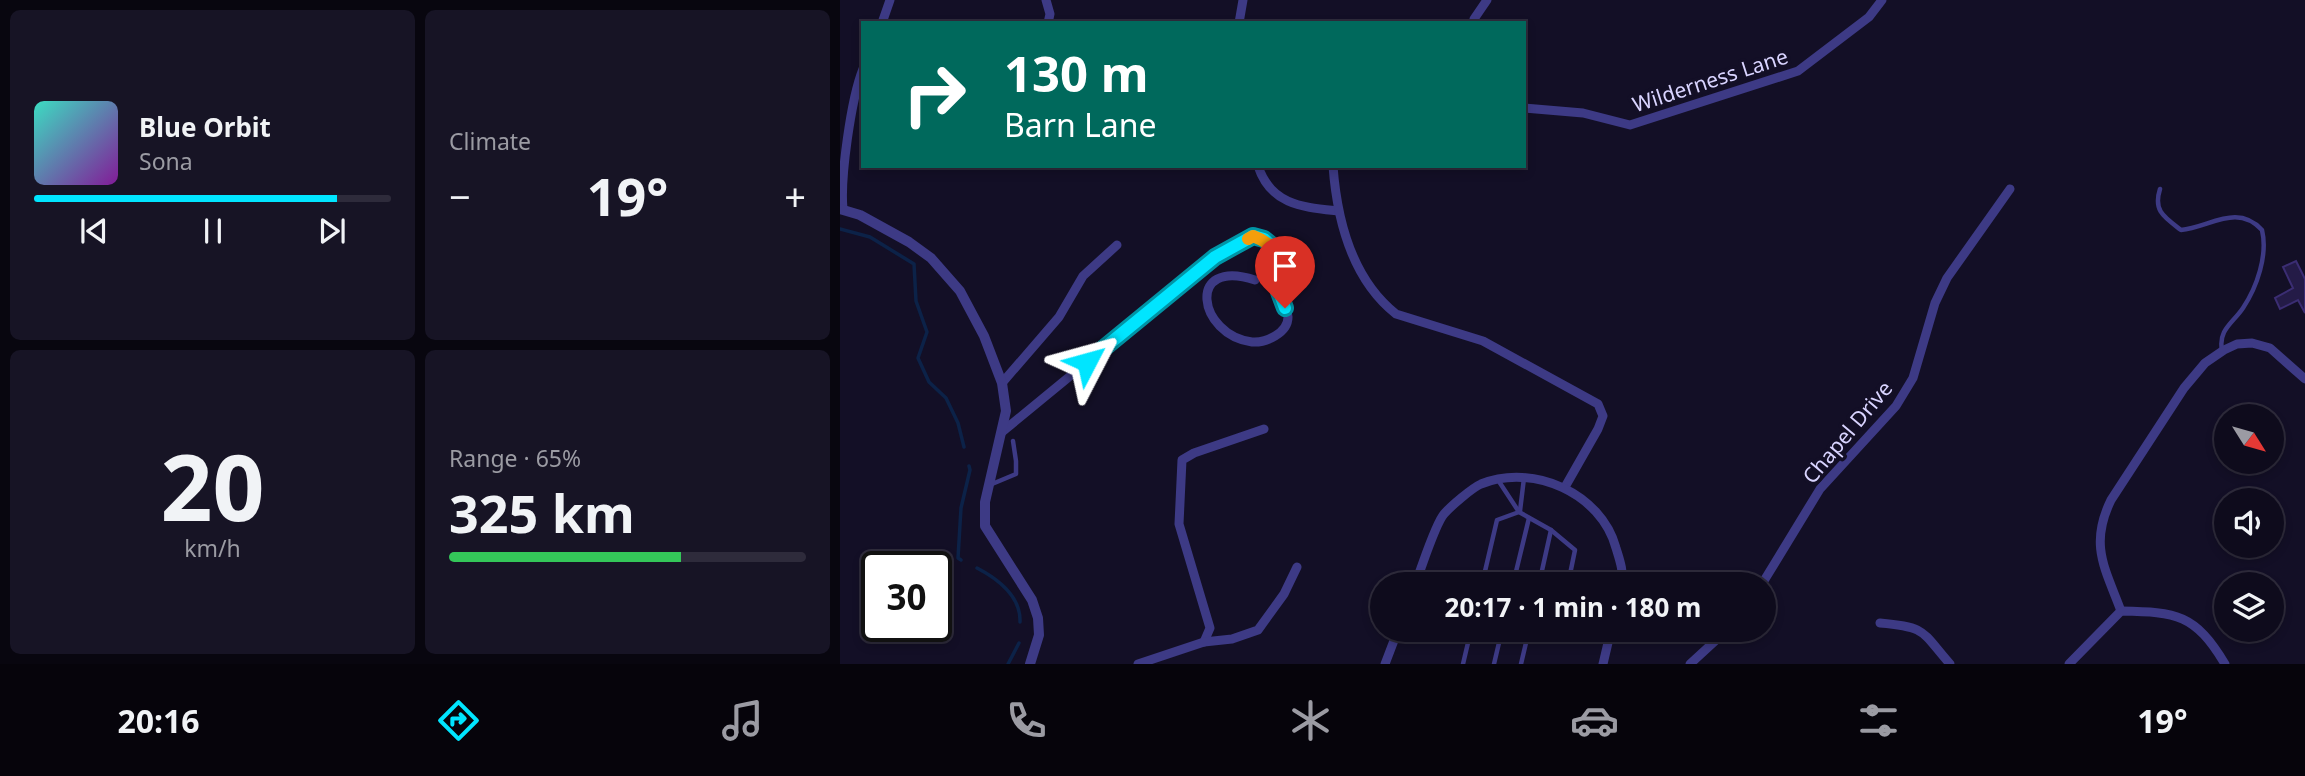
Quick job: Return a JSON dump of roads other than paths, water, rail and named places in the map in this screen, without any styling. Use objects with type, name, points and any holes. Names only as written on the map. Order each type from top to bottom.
[{"type":"street","points":[[883,21],[890,0]]},
{"type":"street","points":[[1046,0],[1050,14],[1048,21]]},
{"type":"street","points":[[1239,21],[1243,0]]},
{"type":"street","points":[[1474,21],[1487,0]]},
{"type":"street","name":"Wilderness Lane","points":[[1526,107],[1583,113],[1630,125],[1798,71],[1869,17],[1882,0]]},
{"type":"street","points":[[840,194],[856,85],[861,74]]},
{"type":"street","points":[[1259,168],[1261,176],[1279,198],[1307,207],[1338,211]]},
{"type":"street","points":[[1333,168],[1338,211],[1356,263],[1371,290],[1396,314],[1483,341],[1598,404],[1603,416],[1598,429],[1564,487]]},
{"type":"street","name":"Chapel Drive","points":[[1769,572],[1820,489],[1896,406],[1913,378],[1935,303],[1947,278],[2010,189]]},
{"type":"street","points":[[841,209],[860,215],[909,242],[931,258],[960,291],[984,336],[1002,383],[1006,411],[985,502],[985,526],[1032,600],[1038,618],[1038,635],[1030,664]]},
{"type":"street","points":[[1002,432],[1215,257],[1253,236],[1264,239],[1275,248],[1283,260],[1279,292],[1288,318],[1284,329],[1274,337],[1260,342],[1234,337],[1216,323],[1209,309],[1206,297],[1210,285],[1218,278],[1237,274],[1255,280]]},
{"type":"street","points":[[1002,383],[1059,317],[1083,276],[1117,245]]},
{"type":"street","points":[[2121,611],[2104,567],[2099,538],[2102,519],[2111,500],[2184,388],[2205,363],[2237,344],[2270,348],[2305,379]]},
{"type":"street","points":[[1204,642],[1210,628],[1179,524],[1182,460],[1194,453],[1264,429]]},
{"type":"street","points":[[1421,572],[1442,516],[1479,484],[1508,477],[1536,477],[1564,487],[1597,512],[1614,538],[1622,572]]},
{"type":"street","points":[[1138,664],[1204,642],[1232,639],[1258,630],[1284,594],[1297,567]]},
{"type":"street","points":[[2069,664],[2121,611],[2158,611],[2183,619],[2201,630],[2225,664]]},
{"type":"street","points":[[1880,623],[1915,627],[1928,636],[1950,664]]},
{"type":"street","points":[[1385,664],[1393,642]]},
{"type":"street","points":[[1603,664],[1608,642]]},
{"type":"street","points":[[1690,664],[1714,642]]},
{"type":"lane","points":[[2160,188],[2156,201],[2158,208],[2181,230],[2241,217],[2249,219],[2262,230],[2264,244],[2260,269],[2244,307],[2222,334],[2222,351]]},
{"type":"lane","points":[[989,485],[1016,474],[1017,461],[1013,441]]},
{"type":"lane","points":[[1520,512],[1524,477]]},
{"type":"lane","points":[[1497,480],[1520,512],[1551,530],[1575,550],[1570,572]]},
{"type":"lane","points":[[1485,572],[1497,520],[1520,512]]},
{"type":"lane","points":[[1516,572],[1529,518]]},
{"type":"lane","points":[[1542,572],[1551,530]]},
{"type":"lane","points":[[1463,664],[1468,642]]},
{"type":"lane","points":[[1494,664],[1499,642]]},
{"type":"lane","points":[[1521,664],[1526,642]]},
{"type":"waterway","points":[[840,229],[870,237],[914,264],[916,301],[927,332],[918,358],[929,382],[946,398],[958,423],[964,447]]},
{"type":"waterway","points":[[961,560],[958,558],[961,508],[969,466]]},
{"type":"waterway","points":[[977,568],[1007,589],[1017,604],[1020,622]]},
{"type":"waterway","points":[[1008,664],[1019,643]]}]
